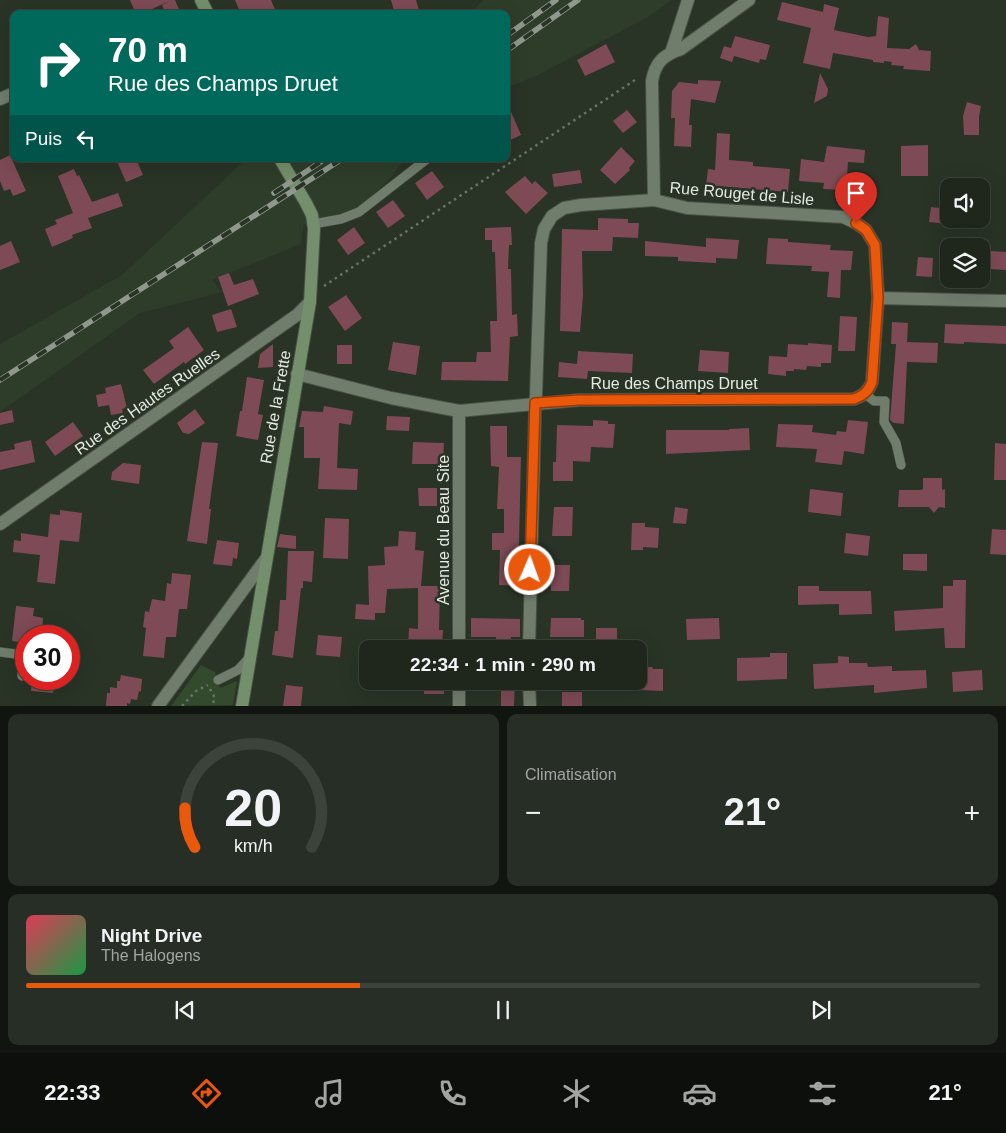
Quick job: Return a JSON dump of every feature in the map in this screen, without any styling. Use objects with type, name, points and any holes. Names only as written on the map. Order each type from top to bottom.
[{"type":"street","points":[[671,53],[688,0]]},
{"type":"street","points":[[654,200],[652,81],[655,67],[671,53],[681,49],[749,0]]},
{"type":"street","name":"Rue de la Frette","points":[[242,706],[265,560],[310,302],[313,224],[306,203],[282,162]]},
{"type":"street","name":"Rue Rouget de Lisle","points":[[529,640],[541,243],[544,228],[552,216],[564,208],[581,205],[654,200],[687,208],[843,217],[866,230],[875,245],[878,298]]},
{"type":"street","points":[[865,394],[872,382],[878,298],[1006,301]]},
{"type":"street","name":"Rue des Hautes Ruelles","points":[[0,524],[297,314],[310,302]]},
{"type":"street","name":"Rue des Champs Druet","points":[[297,374],[391,398],[459,411],[579,400],[854,399],[865,394]]},
{"type":"street","name":"Avenue du Beau Site","points":[[459,411],[459,640]]},
{"type":"street","points":[[158,706],[265,560]]},
{"type":"street","points":[[459,690],[459,706]]},
{"type":"street","points":[[529,690],[530,706]]},
{"type":"lane","points":[[313,224],[341,219],[359,212],[424,162]]},
{"type":"lane","points":[[865,394],[874,400],[885,401],[884,422],[896,443],[901,465]]},
{"type":"lane","points":[[0,652],[15,654]]},
{"type":"lane","points":[[218,680],[248,663]]},
{"type":"path","points":[[321,288],[639,77],[653,74]]},
{"type":"path","points":[[183,705],[196,691],[218,680]]},
{"type":"path","points":[[208,685],[215,698],[212,706]]},
{"type":"shaded area","points":[[483,0],[672,0],[648,17],[538,75],[510,86],[510,10],[473,10]]},
{"type":"shaded area","points":[[243,162],[403,162],[388,181],[356,210],[303,225],[301,244],[212,280],[222,292],[140,313],[0,412],[0,344],[122,275]]},
{"type":"shaded area","points":[[201,665],[215,672],[220,688],[237,681],[233,705],[171,706]]},
{"type":"building","points":[[130,0],[172,0],[150,10],[134,10]]},
{"type":"building","points":[[175,0],[179,10],[164,10],[162,5]]},
{"type":"building","points":[[235,0],[271,0],[275,10],[239,10]]},
{"type":"building","points":[[391,0],[416,0],[419,10],[394,10]]},
{"type":"building","points":[[782,2],[823,12],[824,4],[839,8],[834,30],[868,37],[876,36],[878,16],[889,18],[887,48],[909,49],[916,44],[919,50],[931,51],[930,71],[903,69],[904,66],[891,65],[892,62],[873,62],[873,60],[833,53],[830,69],[803,63],[811,28],[777,20]]},
{"type":"building","points":[[735,36],[770,45],[766,60],[760,59],[759,63],[734,56],[732,62],[720,58],[724,46],[731,48]]},
{"type":"building","points":[[606,44],[615,62],[585,76],[577,60]]},
{"type":"building","points":[[820,73],[828,89],[827,96],[814,103]]},
{"type":"building","points":[[698,80],[721,81],[715,103],[691,99],[689,125],[692,125],[691,147],[674,146],[675,118],[671,118],[672,91],[679,82],[698,84]]},
{"type":"building","points":[[967,102],[981,106],[979,135],[964,135],[963,116]]},
{"type":"building","points":[[510,109],[521,135],[510,140]]},
{"type":"building","points":[[627,110],[637,122],[623,133],[613,121]]},
{"type":"building","points":[[717,133],[730,134],[729,160],[753,162],[753,166],[790,169],[788,192],[706,185],[708,169],[715,170]]},
{"type":"building","points":[[928,145],[928,176],[901,176],[901,146]]},
{"type":"building","points":[[827,146],[865,150],[864,163],[848,162],[846,190],[823,189],[824,183],[799,181],[801,159],[824,162]]},
{"type":"building","points":[[621,147],[635,161],[629,168],[630,170],[615,184],[600,170]]},
{"type":"building","points":[[10,155],[10,162],[13,162],[26,191],[13,196],[10,189],[4,191],[0,181],[0,160]]},
{"type":"building","points":[[117,162],[137,162],[143,175],[126,182]]},
{"type":"building","points":[[74,169],[77,176],[79,175],[92,202],[118,193],[123,206],[88,218],[92,228],[72,235],[73,238],[52,247],[45,229],[57,224],[55,220],[73,213],[58,176]]},
{"type":"building","points":[[580,170],[582,183],[554,187],[552,174]]},
{"type":"building","points":[[432,171],[444,187],[427,200],[415,183]]},
{"type":"building","points":[[525,176],[532,184],[535,181],[548,193],[526,214],[505,192]]},
{"type":"building","points":[[393,200],[405,216],[388,228],[376,212]]},
{"type":"building","points":[[931,207],[940,208],[940,223],[929,222]]},
{"type":"building","points":[[598,218],[628,219],[628,223],[639,223],[638,238],[613,237],[612,251],[582,251],[583,295],[580,332],[560,331],[562,229],[598,230]]},
{"type":"building","points":[[354,227],[365,243],[348,255],[337,240]]},
{"type":"building","points":[[511,227],[512,245],[509,245],[508,269],[511,269],[512,315],[517,314],[518,336],[510,337],[508,381],[441,380],[442,362],[476,362],[477,352],[491,352],[490,321],[497,321],[495,252],[492,252],[492,240],[485,240],[485,228]]},
{"type":"building","points":[[706,238],[739,240],[737,259],[716,258],[716,263],[678,261],[678,257],[645,256],[645,241],[706,247]]},
{"type":"building","points":[[768,238],[788,239],[788,242],[831,245],[830,250],[853,251],[851,270],[841,270],[840,298],[827,297],[829,272],[811,271],[812,266],[766,264]]},
{"type":"building","points":[[11,241],[20,262],[0,270],[0,246]]},
{"type":"building","points":[[991,251],[1006,252],[1006,270],[990,269]]},
{"type":"building","points":[[918,257],[933,258],[932,277],[916,276]]},
{"type":"building","points":[[229,273],[234,285],[253,279],[259,294],[228,306],[218,277]]},
{"type":"building","points":[[346,295],[362,318],[345,331],[328,307]]},
{"type":"building","points":[[231,309],[237,327],[217,332],[212,315]]},
{"type":"building","points":[[840,316],[857,317],[855,351],[838,351]]},
{"type":"building","points":[[892,322],[908,323],[907,342],[938,343],[937,363],[907,362],[904,424],[894,423],[890,420],[896,344],[891,344]]},
{"type":"building","points":[[945,324],[1006,326],[1006,344],[944,343]]},
{"type":"building","points":[[188,327],[204,350],[154,384],[143,370],[174,348],[169,341]]},
{"type":"building","points":[[393,342],[420,346],[416,375],[388,370]]},
{"type":"building","points":[[808,343],[832,345],[831,363],[821,363],[821,367],[807,366],[806,370],[794,369],[794,371],[786,371],[786,376],[768,374],[769,356],[787,357],[788,344],[808,345]]},
{"type":"building","points":[[273,344],[273,367],[258,368],[260,354]]},
{"type":"building","points":[[337,345],[352,345],[352,364],[337,364]]},
{"type":"building","points":[[700,350],[729,352],[728,373],[698,371]]},
{"type":"building","points":[[578,351],[633,354],[632,373],[588,371],[587,379],[558,377],[559,362],[577,364]]},
{"type":"building","points":[[247,377],[264,380],[258,414],[263,415],[258,440],[236,436]]},
{"type":"building","points":[[121,384],[127,408],[122,409],[123,413],[111,415],[109,405],[98,407],[96,395],[106,393],[105,388]]},
{"type":"building","points":[[324,406],[353,411],[351,425],[339,423],[337,468],[358,469],[357,490],[318,489],[320,458],[304,458],[304,427],[299,427],[302,411],[323,412]]},
{"type":"building","points":[[195,409],[205,423],[189,434],[183,433],[177,423]]},
{"type":"building","points":[[12,410],[14,422],[0,425],[0,413]]},
{"type":"building","points":[[387,416],[410,417],[409,431],[386,430]]},
{"type":"building","points":[[593,420],[608,421],[608,424],[615,424],[613,448],[591,447],[590,462],[573,461],[573,481],[553,481],[553,462],[556,462],[557,425],[593,426]]},
{"type":"building","points":[[848,420],[868,422],[864,454],[844,451],[842,465],[815,462],[817,449],[776,447],[778,424],[813,425],[812,432],[836,435],[837,431],[846,432]]},
{"type":"building","points":[[73,422],[83,436],[55,456],[45,442]]},
{"type":"building","points":[[490,426],[507,426],[507,457],[521,457],[518,586],[499,585],[500,550],[492,550],[492,533],[504,533],[504,509],[497,509],[499,467],[491,466]]},
{"type":"building","points":[[749,428],[750,450],[666,454],[666,430],[729,430]]},
{"type":"building","points":[[31,440],[35,462],[0,470],[0,452],[15,449],[14,444]]},
{"type":"building","points":[[202,442],[218,443],[209,509],[211,509],[207,544],[187,541]]},
{"type":"building","points":[[413,442],[444,443],[443,464],[412,464]]},
{"type":"building","points":[[995,443],[1006,444],[1006,480],[994,480]]},
{"type":"building","points":[[123,463],[141,465],[139,484],[111,480],[112,472]]},
{"type":"building","points":[[923,478],[942,478],[942,490],[945,489],[945,508],[939,507],[934,513],[929,507],[898,507],[899,490],[923,489]]},
{"type":"building","points":[[418,488],[437,488],[437,506],[419,506]]},
{"type":"building","points":[[810,489],[843,493],[841,516],[808,512]]},
{"type":"building","points":[[554,507],[573,507],[572,536],[552,536]]},
{"type":"building","points":[[675,507],[688,509],[686,524],[673,523]]},
{"type":"building","points":[[60,510],[82,513],[79,542],[60,540],[55,584],[37,582],[40,555],[13,552],[14,540],[21,541],[21,533],[48,537],[50,514],[60,515]]},
{"type":"building","points":[[325,518],[349,519],[348,559],[323,558]]},
{"type":"building","points":[[632,523],[645,523],[645,527],[659,528],[658,548],[643,547],[643,550],[631,550]]},
{"type":"building","points":[[992,529],[1006,530],[1006,555],[990,554]]},
{"type":"building","points":[[399,531],[416,532],[415,550],[424,551],[421,586],[440,586],[439,630],[443,630],[442,640],[408,640],[409,628],[418,629],[418,588],[387,589],[385,613],[375,613],[375,620],[355,619],[356,604],[369,605],[368,566],[385,565],[384,547],[398,546]]},
{"type":"building","points":[[846,533],[870,536],[868,556],[844,553]]},
{"type":"building","points":[[280,534],[296,536],[296,549],[277,547]]},
{"type":"building","points":[[217,540],[239,543],[237,559],[233,558],[232,566],[213,564]]},
{"type":"building","points":[[288,551],[314,551],[312,582],[303,581],[303,588],[301,588],[293,658],[272,655],[275,631],[278,631],[280,600],[286,600]]},
{"type":"building","points":[[903,554],[927,554],[927,571],[903,570]]},
{"type":"building","points":[[551,565],[570,565],[569,591],[551,591]]},
{"type":"building","points":[[172,573],[191,575],[187,609],[179,609],[176,637],[166,637],[164,658],[143,656],[146,628],[143,627],[145,611],[149,612],[152,599],[165,601],[167,583],[171,584]]},
{"type":"building","points":[[953,580],[966,580],[965,648],[945,648],[944,628],[895,631],[894,611],[943,608],[943,586],[953,586]]},
{"type":"building","points":[[798,586],[819,586],[819,591],[871,591],[872,614],[839,615],[839,604],[798,605]]},
{"type":"building","points":[[16,606],[34,608],[33,616],[43,618],[43,625],[15,625],[15,641],[12,641]]},
{"type":"building","points":[[471,618],[520,619],[520,637],[511,637],[511,640],[496,640],[496,637],[471,637]]},
{"type":"building","points":[[551,618],[581,618],[581,620],[584,620],[584,637],[550,637]]},
{"type":"building","points":[[719,618],[720,639],[687,640],[686,619]]},
{"type":"building","points":[[596,628],[617,628],[617,640],[596,640]]},
{"type":"building","points":[[318,635],[342,637],[340,657],[316,655]]},
{"type":"building","points":[[770,653],[787,653],[787,679],[737,681],[737,658],[770,657]]},
{"type":"building","points":[[838,656],[849,657],[849,663],[867,663],[868,667],[892,666],[892,671],[926,670],[927,688],[874,693],[874,685],[814,689],[813,664],[838,663]]},
{"type":"building","points":[[647,667],[663,669],[663,691],[638,690],[647,690]]},
{"type":"building","points":[[982,670],[983,690],[953,692],[952,672]]},
{"type":"building","points":[[121,675],[142,679],[141,692],[139,691],[137,700],[131,699],[130,704],[127,703],[127,706],[106,706],[107,693],[110,693],[110,687],[117,688],[117,681],[120,681]]},
{"type":"building","points":[[286,685],[303,687],[301,706],[283,706]]},
{"type":"building","points":[[31,690],[53,690],[53,693]]},
{"type":"building","points":[[424,690],[444,690],[444,694],[424,694]]},
{"type":"building","points":[[501,690],[515,690],[514,706],[501,706]]},
{"type":"building","points":[[562,692],[582,692],[582,706],[562,706]]},
{"type":"railway","points":[[510,33],[556,0]]},
{"type":"railway","points":[[510,48],[578,0]]},
{"type":"railway","points":[[274,193],[320,162]]},
{"type":"railway","points":[[0,380],[337,162]]},
{"type":"route","points":[[530,570],[535,403],[579,400],[854,399],[864,395],[869,390],[872,382],[878,298],[875,245],[866,230],[856,223]]}]
